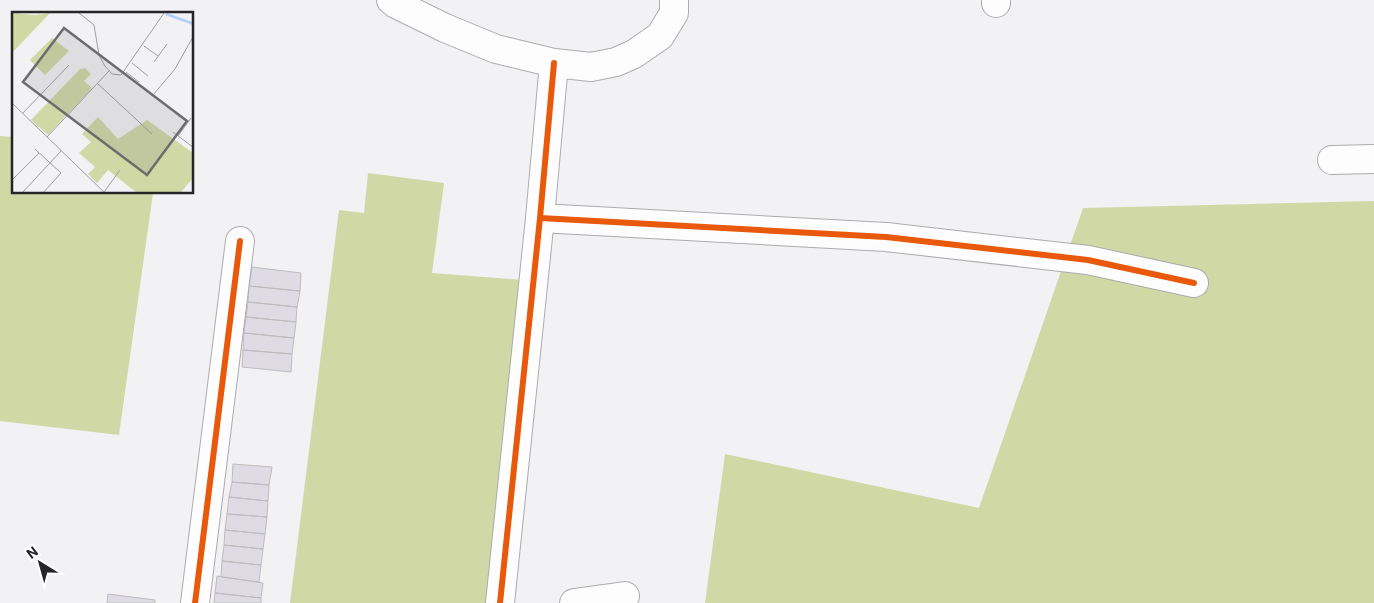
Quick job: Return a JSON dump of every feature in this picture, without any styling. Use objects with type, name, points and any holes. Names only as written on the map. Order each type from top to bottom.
[{"type":"street","points":[[391,0],[445,28],[496,49],[554,63],[591,67],[616,62],[634,54],[660,36],[674,13],[674,0]]},
{"type":"street","points":[[500,603],[554,63]]},
{"type":"street","points":[[1332,160],[1374,159]]},
{"type":"street","points":[[540,218],[886,237],[1088,260],[1194,283]]},
{"type":"street","points":[[195,603],[240,241]]},
{"type":"street","points":[[574,603],[625,596]]},
{"type":"green space","points":[[0,136],[12,137],[12,194],[153,194],[119,435],[0,421]]},
{"type":"green space","points":[[368,173],[444,183],[432,273],[524,280],[488,603],[290,603],[339,210],[364,213]]},
{"type":"green space","points":[[1374,201],[1374,603],[705,603],[725,454],[979,508],[1083,208]]},
{"type":"building","points":[[252,267],[301,273],[300,291],[249,286]]},
{"type":"building","points":[[249,286],[300,291],[297,307],[248,302]]},
{"type":"building","points":[[248,302],[297,307],[296,322],[246,317]]},
{"type":"building","points":[[246,317],[296,322],[294,338],[244,333]]},
{"type":"building","points":[[244,333],[294,338],[292,354],[243,350]]},
{"type":"building","points":[[243,350],[292,354],[291,372],[242,367]]},
{"type":"building","points":[[233,464],[272,467],[269,485],[232,482]]},
{"type":"building","points":[[232,482],[269,485],[268,501],[229,497]]},
{"type":"building","points":[[229,497],[268,501],[267,517],[227,514]]},
{"type":"building","points":[[227,514],[267,517],[265,534],[225,530]]},
{"type":"building","points":[[225,530],[265,534],[263,549],[224,545]]},
{"type":"building","points":[[224,545],[263,549],[261,565],[222,561]]},
{"type":"building","points":[[222,561],[261,565],[259,582],[221,577]]},
{"type":"building","points":[[217,576],[263,583],[261,598],[215,593]]},
{"type":"building","points":[[215,593],[261,598],[261,603],[214,603]]},
{"type":"building","points":[[108,594],[155,600],[155,603],[107,603]]},
{"type":"cycle path","points":[[500,603],[554,63]]},
{"type":"cycle path","points":[[540,218],[886,237],[1088,260],[1194,283]]},
{"type":"cycle path","points":[[195,603],[240,241]]}]
